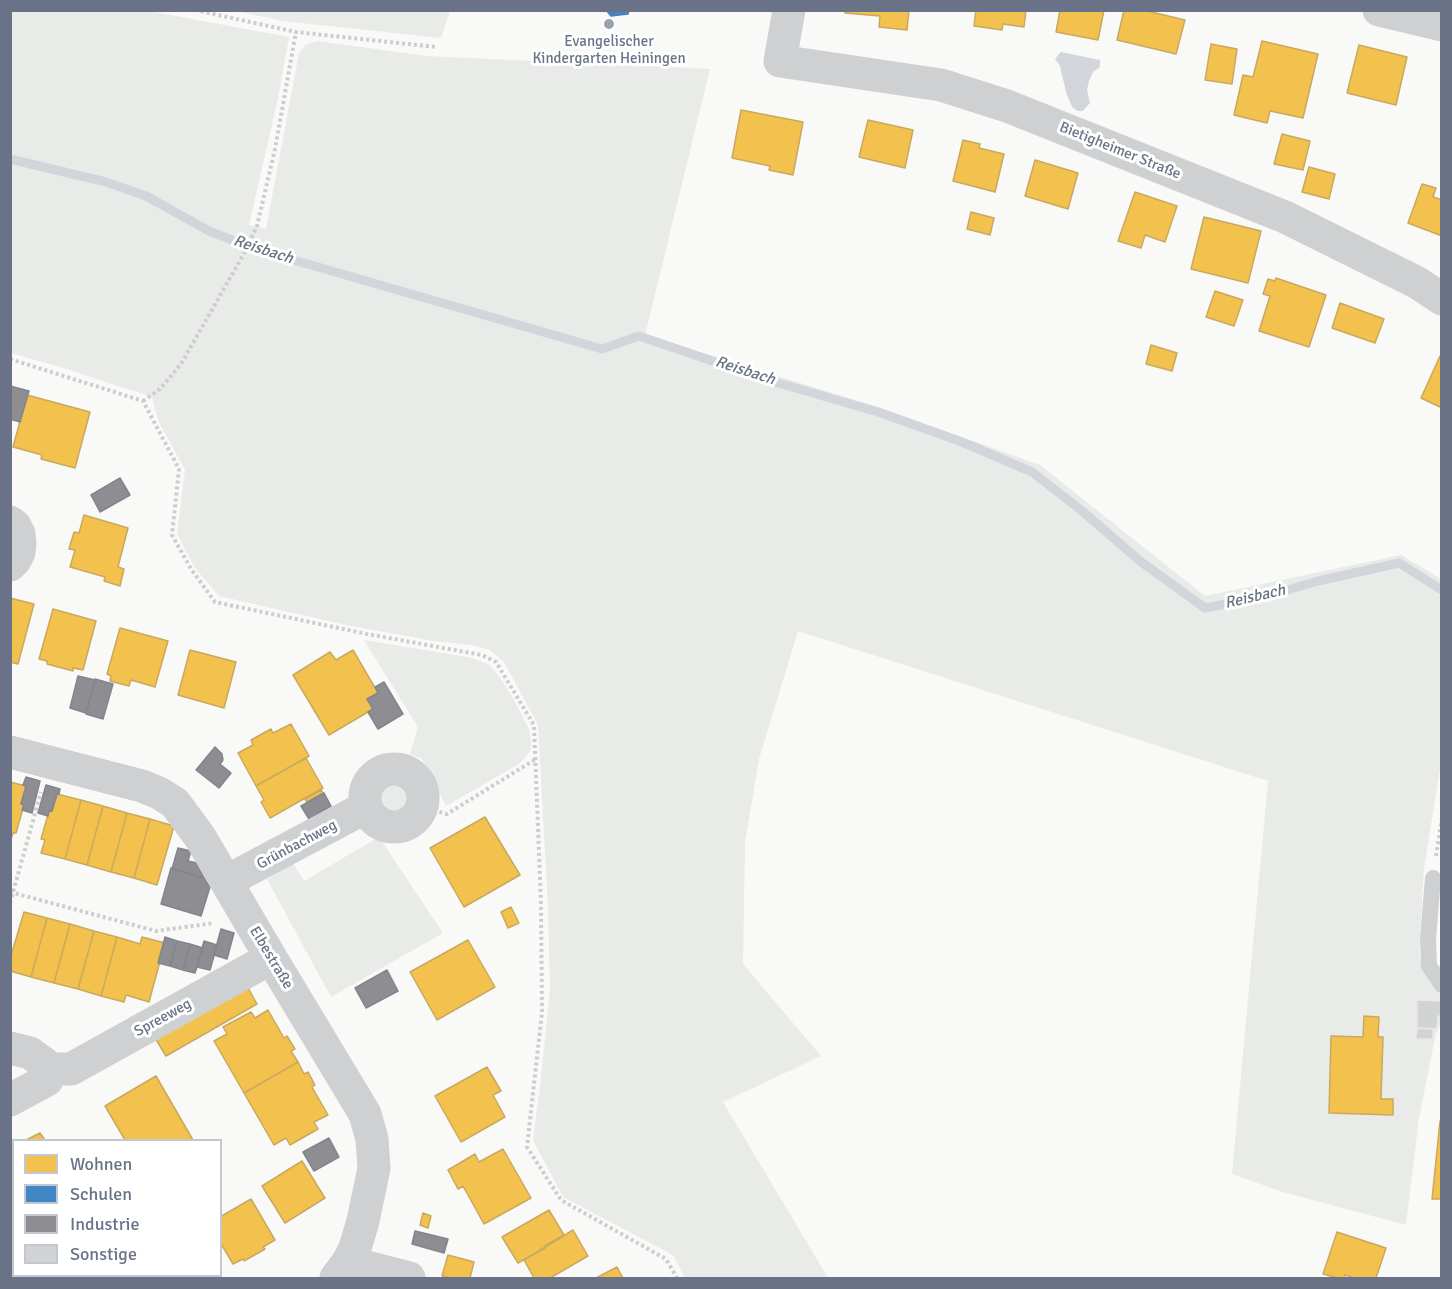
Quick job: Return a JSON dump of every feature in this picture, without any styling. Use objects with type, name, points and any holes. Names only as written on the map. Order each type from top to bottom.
[{"type":"street","name":"Bietigheimer Straße","points":[[789,10],[780,61],[941,86],[1007,106],[1285,217],[1416,282],[1442,299]]},
{"type":"street","points":[[1379,10],[1442,25]]},
{"type":"street","points":[[10,522],[19,534],[20,543],[19,552],[10,565]]},
{"type":"street","name":"Elbestraße","points":[[10,752],[142,786],[159,793],[175,803],[200,837],[365,1114],[372,1139],[374,1168],[355,1248],[342,1270]]},
{"type":"street","points":[[387,769],[404,770],[412,774],[422,788],[422,807],[412,822],[394,828],[385,826],[377,823],[370,816],[364,798],[366,788],[370,780],[378,773],[387,769]]},
{"type":"street","name":"Grünbachweg","points":[[227,881],[366,807]]},
{"type":"street","name":"Spreeweg","points":[[52,1069],[71,1069],[271,958]]},
{"type":"street","points":[[10,1048],[30,1053],[52,1069],[47,1080],[10,1100]]},
{"type":"street","points":[[342,1270],[409,1278]]},
{"type":"lane","points":[[1432,878],[1428,939],[1429,966],[1442,984]]},
{"type":"path","points":[[195,10],[296,32],[436,47]]},
{"type":"path","points":[[143,401],[160,388],[180,363],[246,250],[257,226],[275,149],[296,32]]},
{"type":"path","points":[[10,359],[143,401],[179,470],[172,535],[191,569],[215,602],[482,655],[496,662],[534,725],[542,1012],[527,1147],[561,1200],[666,1259],[677,1278]]},
{"type":"path","points":[[422,807],[447,814],[536,759]]},
{"type":"path","points":[[10,903],[34,816]]},
{"type":"path","points":[[1432,878],[1442,819]]},
{"type":"path","points":[[12,892],[156,931],[247,918]]},
{"type":"shaded area","points":[[10,11],[149,11],[289,37],[278,98],[249,225],[266,229],[299,53],[306,45],[317,41],[426,56],[710,69],[645,335],[881,408],[1040,465],[1205,596],[1401,555],[1441,579],[1441,763],[1424,868],[1419,956],[1441,995],[1441,1025],[1436,1033],[1419,1118],[1406,1225],[1283,1192],[1232,1174],[1268,781],[798,631],[759,759],[745,842],[743,964],[821,1056],[723,1102],[828,1278],[685,1278],[673,1255],[563,1197],[533,1140],[550,990],[548,906],[538,725],[504,662],[490,650],[472,645],[434,641],[346,625],[219,596],[195,568],[177,534],[185,470],[158,420],[152,397],[11,353]]},
{"type":"shaded area","points":[[236,11],[450,11],[441,38],[283,21]]},
{"type":"shaded area","points":[[1061,52],[1100,60],[1100,67],[1093,72],[1089,81],[1087,90],[1090,103],[1083,111],[1072,107],[1066,92],[1060,66],[1055,59]]},
{"type":"shaded area","points":[[364,640],[473,658],[488,664],[513,698],[529,729],[531,750],[519,764],[446,806],[422,759],[410,754],[418,727]]},
{"type":"shaded area","points":[[394,779],[407,785],[413,798],[407,811],[394,817],[381,811],[375,798],[381,785]]},
{"type":"shaded area","points":[[379,837],[443,933],[331,997],[267,879],[293,863],[304,881]]},
{"type":"building: Wohnen","points":[[845,10],[909,10],[907,30],[879,27],[880,16],[845,13]]},
{"type":"building: Wohnen","points":[[976,10],[1026,10],[1024,27],[1003,24],[1002,30],[974,26]]},
{"type":"building: Wohnen","points":[[1060,10],[1104,10],[1098,40],[1056,32]]},
{"type":"building: Wohnen","points":[[1124,10],[1143,10],[1185,20],[1176,54],[1117,40]]},
{"type":"building: Wohnen","points":[[1262,41],[1318,54],[1303,118],[1270,111],[1267,123],[1234,115],[1243,75],[1253,77]]},
{"type":"building: Wohnen","points":[[1211,44],[1237,49],[1232,84],[1205,80]]},
{"type":"building: Wohnen","points":[[1359,45],[1407,57],[1396,105],[1347,93]]},
{"type":"building: Wohnen","points":[[741,110],[803,122],[793,175],[769,170],[770,166],[732,158]]},
{"type":"building: Wohnen","points":[[868,120],[913,130],[905,168],[859,157]]},
{"type":"building: Wohnen","points":[[1282,134],[1310,141],[1303,170],[1274,164]]},
{"type":"building: Wohnen","points":[[963,140],[980,144],[979,148],[1004,154],[995,192],[953,181]]},
{"type":"building: Wohnen","points":[[1035,160],[1078,173],[1068,209],[1025,196]]},
{"type":"building: Wohnen","points":[[1309,167],[1335,174],[1329,199],[1302,192]]},
{"type":"building: Wohnen","points":[[1422,184],[1436,188],[1433,197],[1442,200],[1442,236],[1408,223]]},
{"type":"building: Wohnen","points":[[1135,192],[1177,206],[1165,242],[1145,235],[1141,248],[1118,241]]},
{"type":"building: Wohnen","points":[[971,212],[994,218],[990,235],[967,229]]},
{"type":"building: Wohnen","points":[[1204,217],[1261,231],[1248,283],[1191,269]]},
{"type":"building: Wohnen","points":[[1276,278],[1326,295],[1309,347],[1259,331],[1270,296],[1263,294],[1268,279],[1275,281]]},
{"type":"building: Wohnen","points":[[1215,291],[1243,300],[1234,326],[1206,317]]},
{"type":"building: Wohnen","points":[[1340,303],[1384,319],[1375,343],[1332,328]]},
{"type":"building: Wohnen","points":[[1151,345],[1177,353],[1172,371],[1146,364]]},
{"type":"building: Wohnen","points":[[1440,356],[1442,357],[1442,408],[1421,398]]},
{"type":"building: Wohnen","points":[[27,395],[90,412],[75,468],[41,459],[42,455],[13,447]]},
{"type":"building: Wohnen","points":[[84,515],[128,528],[118,567],[124,569],[120,586],[104,581],[105,577],[70,567],[75,550],[69,549],[74,532],[79,533]]},
{"type":"building: Wohnen","points":[[10,598],[34,604],[18,664],[10,662]]},
{"type":"building: Wohnen","points":[[53,609],[96,621],[83,670],[73,668],[73,671],[47,664],[47,661],[39,659]]},
{"type":"building: Wohnen","points":[[120,628],[168,641],[155,687],[131,680],[129,686],[110,681],[111,676],[107,674]]},
{"type":"building: Wohnen","points":[[190,650],[236,662],[224,708],[178,695]]},
{"type":"building: Wohnen","points":[[353,650],[378,693],[367,699],[373,709],[329,735],[293,675],[330,652],[336,660]]},
{"type":"building: Wohnen","points":[[291,724],[309,756],[256,786],[238,753],[253,745],[251,740],[271,729],[273,733]]},
{"type":"building: Wohnen","points":[[306,758],[323,788],[270,818],[261,802],[264,800],[256,786]]},
{"type":"building: Wohnen","points":[[10,782],[26,786],[21,804],[24,805],[16,833],[13,833],[10,843]]},
{"type":"building: Wohnen","points":[[321,790],[323,793],[307,802],[305,799]]},
{"type":"building: Wohnen","points":[[57,794],[81,800],[65,859],[41,853],[45,840],[41,839],[49,811],[52,811]]},
{"type":"building: Wohnen","points":[[81,800],[103,806],[87,865],[65,859]]},
{"type":"building: Wohnen","points":[[103,806],[127,813],[111,872],[87,865]]},
{"type":"building: Wohnen","points":[[127,813],[150,819],[134,878],[111,872]]},
{"type":"building: Wohnen","points":[[485,817],[520,875],[464,907],[430,848]]},
{"type":"building: Wohnen","points":[[150,819],[174,826],[157,885],[134,878]]},
{"type":"building: Wohnen","points":[[511,907],[519,923],[508,928],[501,912]]},
{"type":"building: Wohnen","points":[[24,912],[47,918],[31,977],[10,971],[10,959]]},
{"type":"building: Wohnen","points":[[47,918],[70,924],[54,983],[31,977]]},
{"type":"building: Wohnen","points":[[70,924],[94,931],[78,989],[54,983]]},
{"type":"building: Wohnen","points":[[94,931],[117,937],[101,996],[78,989]]},
{"type":"building: Wohnen","points":[[117,937],[140,944],[142,937],[165,943],[149,1002],[126,995],[124,1002],[101,996]]},
{"type":"building: Wohnen","points":[[468,940],[495,987],[437,1020],[410,972]]},
{"type":"building: Wohnen","points":[[247,986],[257,1004],[166,1056],[155,1038]]},
{"type":"building: Wohnen","points":[[268,1010],[284,1038],[287,1036],[295,1049],[291,1051],[298,1062],[244,1093],[214,1041],[227,1034],[223,1027],[251,1012],[255,1018]]},
{"type":"building: Wohnen","points":[[1364,1016],[1379,1017],[1378,1037],[1383,1037],[1381,1099],[1393,1099],[1393,1115],[1329,1113],[1331,1036],[1363,1037]]},
{"type":"building: Wohnen","points":[[298,1062],[304,1074],[308,1072],[315,1085],[312,1087],[328,1115],[314,1122],[318,1129],[290,1145],[286,1138],[274,1145],[244,1093]]},
{"type":"building: Wohnen","points":[[487,1067],[501,1091],[493,1095],[505,1117],[461,1142],[435,1096]]},
{"type":"building: Wohnen","points":[[156,1076],[192,1139],[124,1139],[105,1106]]},
{"type":"building: Wohnen","points":[[1440,1121],[1442,1121],[1442,1199],[1432,1199]]},
{"type":"building: Wohnen","points":[[40,1133],[44,1139],[28,1139]]},
{"type":"building: Wohnen","points":[[503,1149],[531,1198],[484,1224],[463,1186],[458,1189],[448,1170],[475,1154],[479,1162]]},
{"type":"building: Wohnen","points":[[10,1158],[12,1158],[12,1220],[10,1218]]},
{"type":"building: Wohnen","points":[[302,1161],[325,1198],[285,1223],[262,1186]]},
{"type":"building: Wohnen","points":[[251,1199],[275,1240],[263,1247],[265,1249],[244,1261],[243,1259],[233,1264],[222,1245],[222,1216]]},
{"type":"building: Wohnen","points":[[549,1210],[564,1235],[518,1263],[502,1237]]},
{"type":"building: Wohnen","points":[[423,1213],[431,1216],[428,1228],[420,1225]]},
{"type":"building: Wohnen","points":[[573,1230],[588,1256],[550,1278],[534,1278],[524,1260]]},
{"type":"building: Wohnen","points":[[1337,1232],[1386,1248],[1376,1278],[1355,1278],[1345,1275],[1344,1278],[1338,1278],[1323,1274]]},
{"type":"building: Wohnen","points":[[448,1255],[474,1262],[470,1278],[442,1276]]},
{"type":"building: Wohnen","points":[[617,1267],[623,1278],[596,1278]]},
{"type":"building: Wohnen","points":[[131,1277],[132,1278],[104,1278]]},
{"type":"building: Wohnen","points":[[156,1277],[206,1277],[204,1278]]},
{"type":"building: Schulen","points":[[606,10],[629,10],[628,14],[611,16]]},
{"type":"building: Industrie","points":[[10,386],[29,391],[20,422],[10,419]]},
{"type":"building: Industrie","points":[[120,478],[130,495],[100,512],[91,495]]},
{"type":"building: Industrie","points":[[78,676],[95,680],[86,713],[70,708]]},
{"type":"building: Industrie","points":[[95,679],[113,684],[103,719],[86,714]]},
{"type":"building: Industrie","points":[[384,682],[403,714],[378,729],[368,712],[373,709],[367,699],[378,693],[375,687]]},
{"type":"building: Industrie","points":[[215,747],[222,754],[223,760],[220,764],[231,773],[219,788],[196,770]]},
{"type":"building: Industrie","points":[[26,777],[40,781],[32,813],[22,810],[24,805],[21,804]]},
{"type":"building: Industrie","points":[[46,785],[60,789],[48,816],[38,813]]},
{"type":"building: Industrie","points":[[324,793],[331,806],[309,819],[301,806]]},
{"type":"building: Industrie","points":[[178,848],[191,851],[188,861],[197,863],[204,878],[172,869]]},
{"type":"building: Industrie","points":[[171,868],[204,878],[210,887],[201,916],[161,904]]},
{"type":"building: Industrie","points":[[221,929],[234,933],[227,959],[214,955]]},
{"type":"building: Industrie","points":[[165,937],[177,941],[170,966],[158,963]]},
{"type":"building: Industrie","points":[[177,941],[190,944],[183,970],[170,966]]},
{"type":"building: Industrie","points":[[204,941],[217,945],[210,970],[197,967]]},
{"type":"building: Industrie","points":[[190,944],[203,948],[195,973],[183,970]]},
{"type":"building: Industrie","points":[[387,970],[398,991],[366,1008],[355,988]]},
{"type":"building: Industrie","points":[[329,1138],[339,1157],[314,1171],[303,1152]]},
{"type":"building: Industrie","points":[[415,1231],[448,1239],[444,1253],[412,1244]]},
{"type":"building: Sonstige","points":[[1417,1000],[1442,1001],[1442,1016],[1438,1016],[1437,1029],[1417,1028]]},
{"type":"building: Sonstige","points":[[1417,1028],[1433,1029],[1433,1039],[1416,1039]]},
{"type":"waterway","name":"Reisbach","points":[[10,159],[106,182],[146,196],[209,231],[252,248],[602,349],[639,336],[768,380],[878,412],[962,442],[1032,472],[1081,510],[1140,561],[1205,608],[1264,597],[1318,581],[1399,563],[1442,590]]},
{"type":"place","name":"Evangelischer Kindergarten Heiningen","points":[[609,24]]}]
